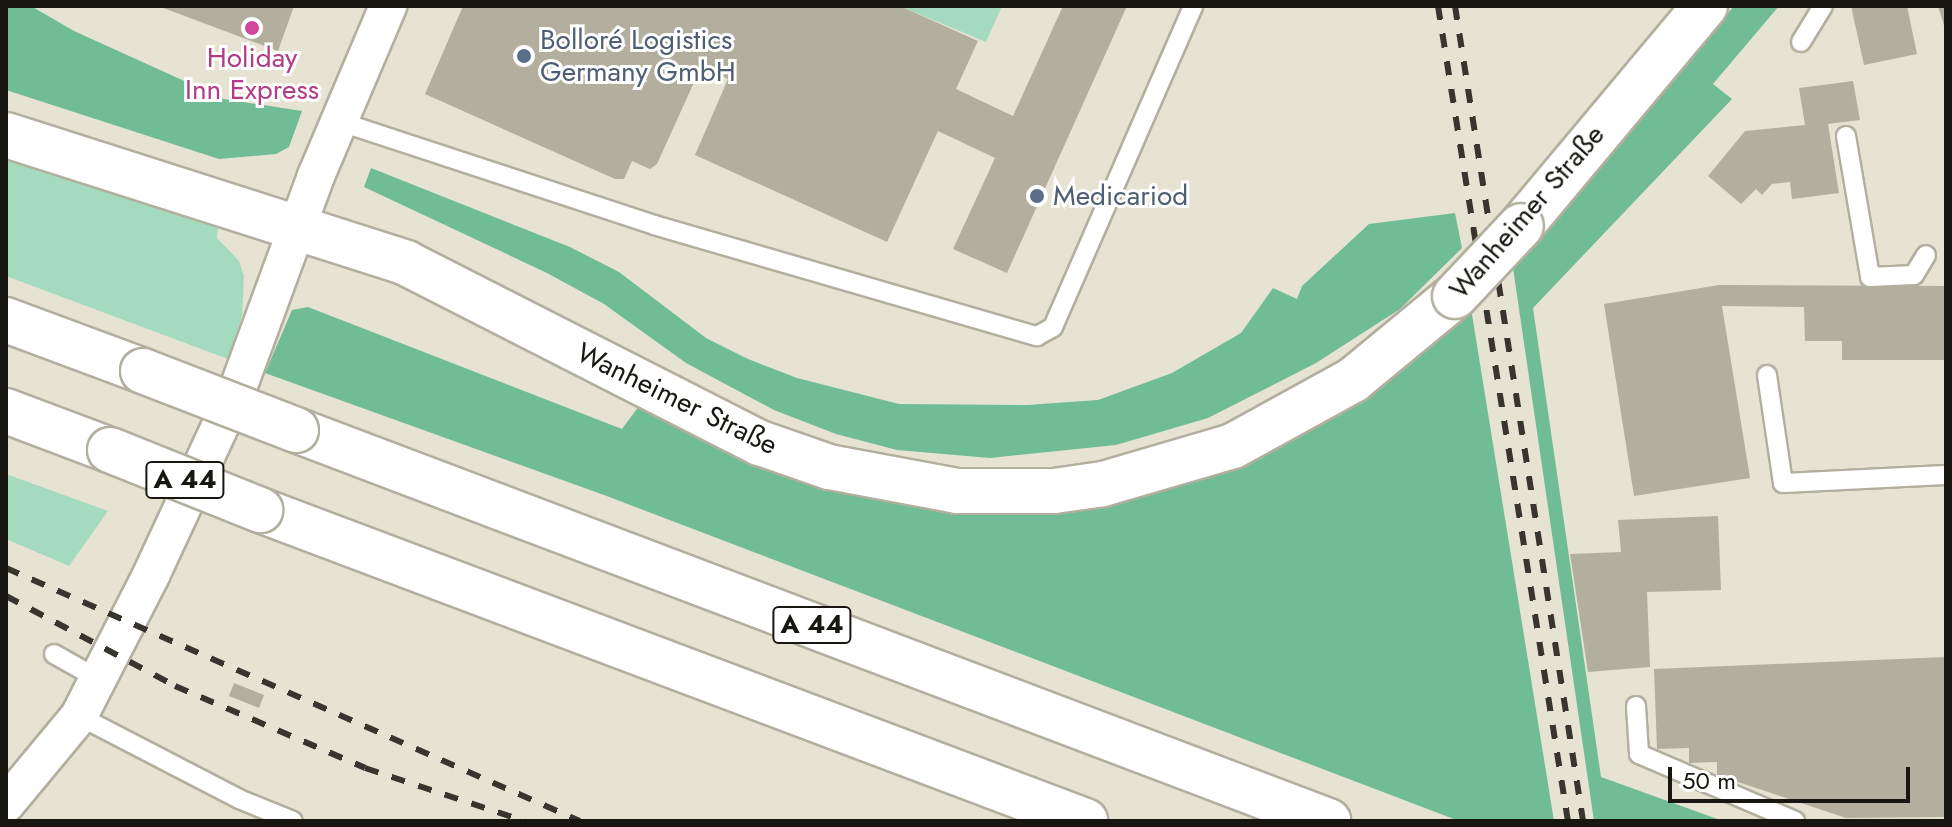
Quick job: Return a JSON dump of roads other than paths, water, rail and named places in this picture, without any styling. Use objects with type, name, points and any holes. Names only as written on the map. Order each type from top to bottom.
[{"type":"main road","name":"Wanheimer Straße","points":[[6,135],[406,263],[760,443],[866,477],[957,491],[1054,491],[1103,484],[1233,446],[1353,380],[1455,296],[1521,226],[1705,6]]},
{"type":"main road","name":"A 44","points":[[6,320],[1328,821]]},
{"type":"main road","name":"A 44","points":[[6,411],[1085,821]]},
{"type":"street","points":[[6,804],[79,716],[100,680],[238,388],[338,121],[388,6]]},
{"type":"lane","points":[[338,121],[654,225],[1037,336],[1053,327],[1193,6]]},
{"type":"lane","points":[[1801,42],[1823,6]]},
{"type":"lane","points":[[1846,136],[1870,277],[1914,275],[1926,255]]},
{"type":"lane","points":[[1767,375],[1783,483],[1946,475]]},
{"type":"lane","points":[[54,654],[100,680]]},
{"type":"lane","points":[[1636,706],[1639,754],[1795,821]]},
{"type":"lane","points":[[79,716],[239,799],[293,821]]},
{"type":"railway","points":[[1438,6],[1568,821]]},
{"type":"railway","points":[[1455,6],[1583,821]]},
{"type":"railway","points":[[6,568],[580,821]]},
{"type":"railway","points":[[6,596],[175,686],[365,768],[524,821]]},
{"type":"place","name":"Holiday Inn Express","points":[[252,28]]},
{"type":"place","name":"Bolloré Logistics Germany GmbH","points":[[524,56]]},
{"type":"place","name":"Medicariod","points":[[1037,196]]}]
